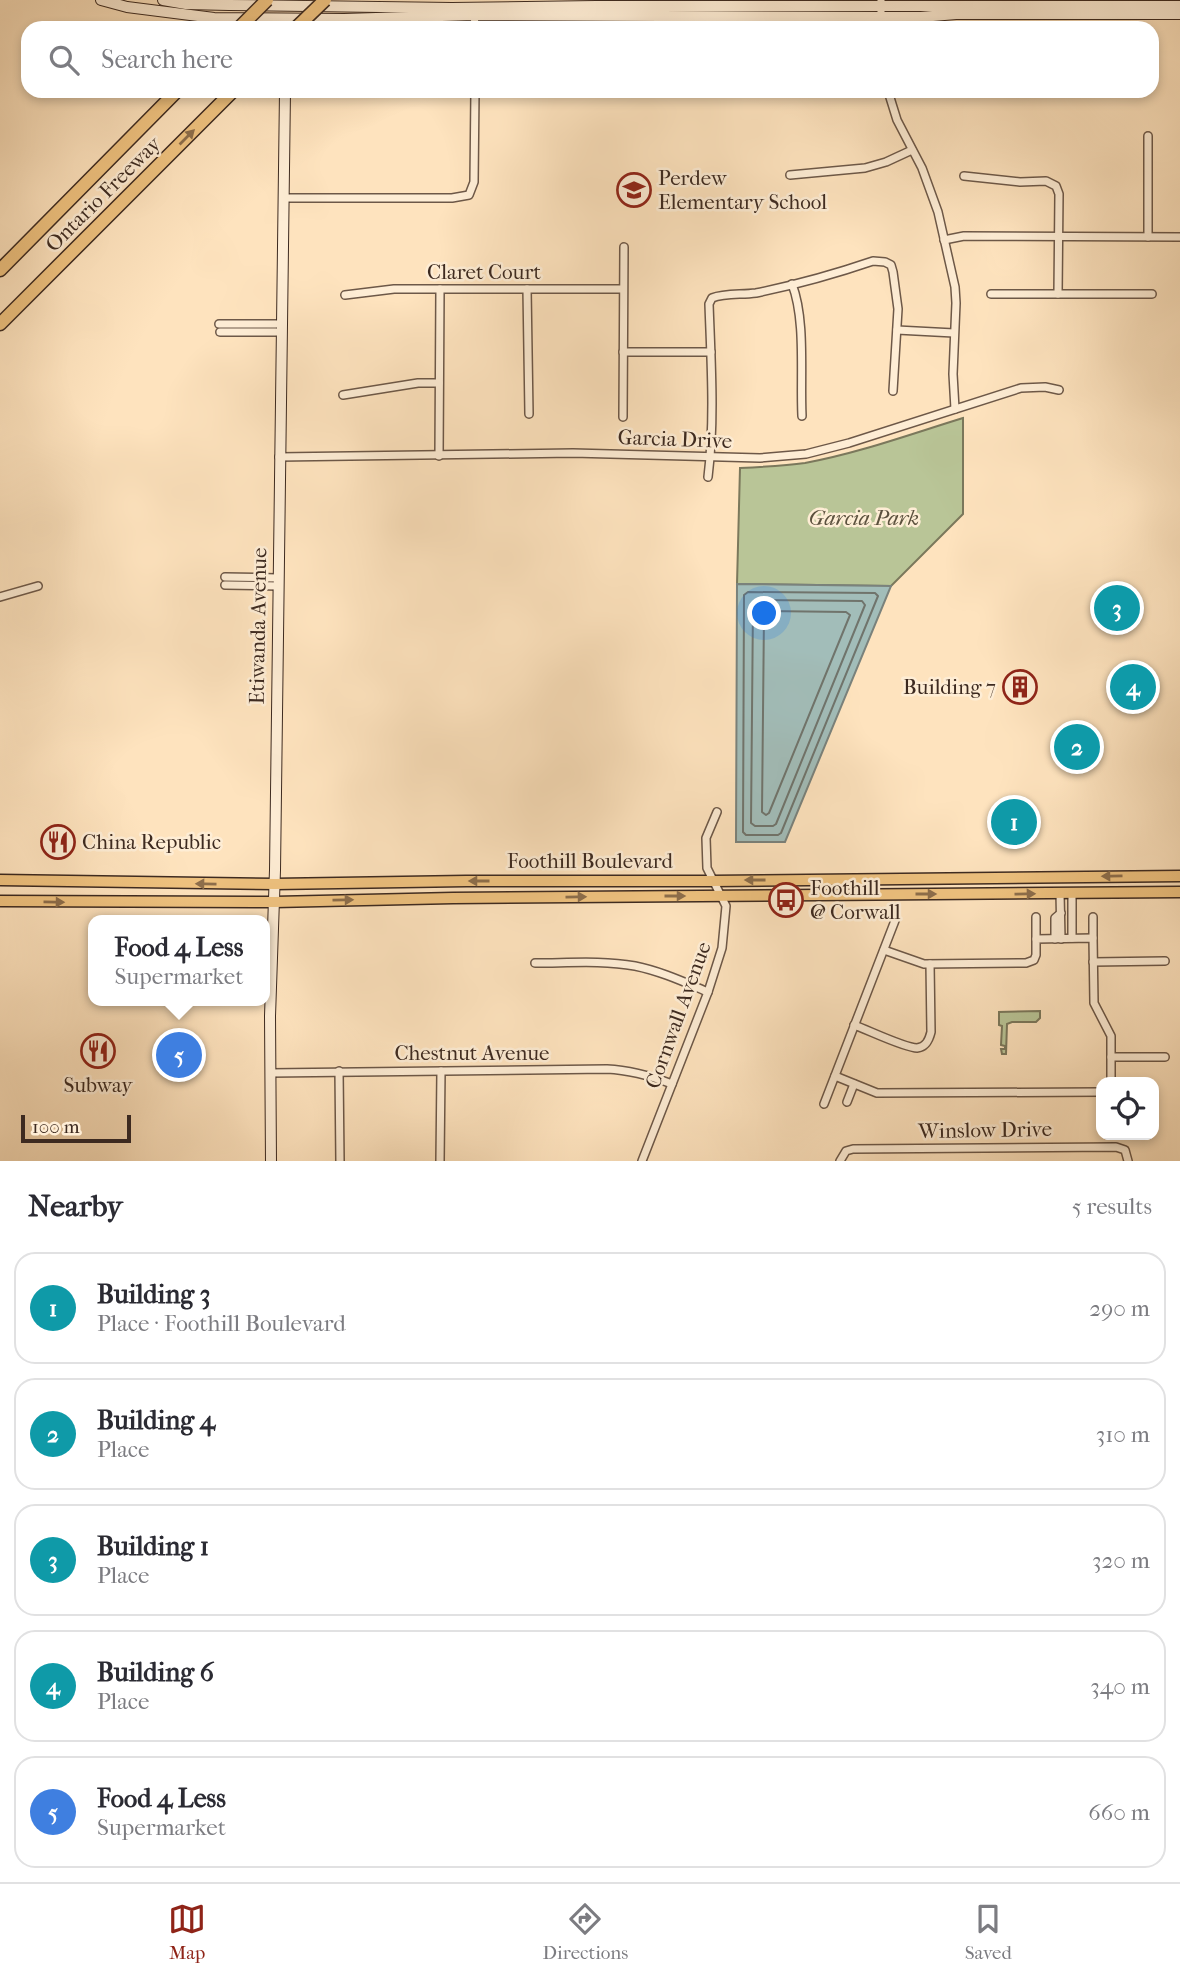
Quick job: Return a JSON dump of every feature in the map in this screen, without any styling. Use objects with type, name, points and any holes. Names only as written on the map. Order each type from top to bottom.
[{"type":"highway","points":[[298,21],[325,0]]},
{"type":"highway","points":[[249,21],[275,2]]},
{"type":"highway","name":"Ontario Freeway","points":[[0,270],[170,98]]},
{"type":"highway","name":"Ontario Freeway","points":[[0,324],[226,98]]},
{"type":"main road","points":[[101,0],[127,7],[252,21]]},
{"type":"main road","points":[[163,0],[186,4],[275,2],[474,11],[1180,14]]},
{"type":"main road","points":[[275,2],[278,21]]},
{"type":"main road","points":[[291,3],[293,21]]},
{"type":"main road","points":[[881,13],[1180,6]]},
{"type":"main road","points":[[327,21],[474,11]]},
{"type":"main road","name":"Etiwanda Avenue","points":[[271,1161],[271,975],[275,902],[285,98]]},
{"type":"main road","name":"Foothill Boulevard","points":[[0,880],[275,884],[1180,876]]},
{"type":"main road","name":"Foothill Boulevard","points":[[0,901],[275,902],[1180,892]]},
{"type":"street","points":[[474,11],[475,21]]},
{"type":"street","points":[[282,198],[452,198],[469,195],[474,182],[475,98]]},
{"type":"street","points":[[890,98],[897,120],[922,168],[938,212],[955,287],[955,409]]},
{"type":"street","points":[[1147,237],[1148,136]]},
{"type":"street","points":[[790,175],[865,168],[912,150]]},
{"type":"street","points":[[964,176],[1011,182],[1046,181],[1056,186],[1059,194],[1058,294]]},
{"type":"street","points":[[944,240],[964,236],[1180,237]]},
{"type":"street","points":[[623,417],[624,247]]},
{"type":"street","points":[[708,477],[711,352],[709,304],[712,298],[792,284],[873,261],[891,265],[898,309],[893,391]]},
{"type":"street","points":[[792,284],[800,319],[802,416]]},
{"type":"street","name":"Claret Court","points":[[345,295],[394,289],[623,289]]},
{"type":"street","points":[[439,456],[440,289]]},
{"type":"street","points":[[527,289],[528,414]]},
{"type":"street","points":[[991,294],[1153,294]]},
{"type":"street","points":[[219,328],[281,328]]},
{"type":"street","points":[[897,330],[954,333]]},
{"type":"street","points":[[623,352],[711,352]]},
{"type":"street","points":[[343,395],[418,383],[439,383]]},
{"type":"street","name":"Garcia Drive","points":[[279,457],[573,453],[760,458],[806,454],[849,443],[1021,388],[1045,387],[1059,390]]},
{"type":"street","points":[[225,581],[278,582]]},
{"type":"street","points":[[0,597],[38,586]]},
{"type":"street","name":"Cornwall Avenue","points":[[642,1161],[718,965],[726,906],[706,868],[706,838],[717,812]]},
{"type":"street","points":[[1058,939],[1060,913],[1066,893]]},
{"type":"street","points":[[1066,893],[1072,938]]},
{"type":"street","points":[[884,950],[923,964],[1031,962],[1036,955],[1035,917]]},
{"type":"street","points":[[1093,917],[1094,1003],[1111,1036],[1111,1077]]},
{"type":"street","points":[[824,1104],[896,918]]},
{"type":"street","points":[[1036,939],[1093,938]]},
{"type":"street","points":[[1093,962],[1165,961]]},
{"type":"street","points":[[535,963],[593,962],[635,967],[666,975],[708,992]]},
{"type":"street","points":[[855,1025],[909,1046],[922,1046],[928,1042],[931,1032],[930,964]]},
{"type":"street","points":[[1111,1057],[1165,1057]]},
{"type":"street","name":"Chestnut Avenue","points":[[270,1073],[615,1069],[672,1084]]},
{"type":"street","points":[[339,1071],[340,1161]]},
{"type":"street","points":[[440,1161],[441,1071]]},
{"type":"street","points":[[835,1076],[877,1093],[1096,1092]]},
{"type":"street","points":[[847,1102],[854,1084]]},
{"type":"street","name":"Winslow Drive","points":[[840,1161],[846,1151],[853,1149],[1116,1147],[1125,1150],[1128,1161]]},
{"type":"green space","name":"Garcia Park","points":[[963,418],[963,514],[891,586],[737,584],[740,468],[789,465],[825,459]]},
{"type":"green space","points":[[1040,1011],[1040,1018],[1036,1022],[1007,1024],[1006,1054],[1002,1054],[1001,1049],[1005,1049],[1005,1046],[1001,1045],[1002,1026],[999,1025],[999,1012]]},
{"type":"water","points":[[737,584],[891,586],[785,842],[736,842]]},
{"type":"place","name":"Perdew Elementary School","points":[[634,190]]},
{"type":"place","name":"Building 1","points":[[1117,608]]},
{"type":"place","name":"Building 7","points":[[1020,687]]},
{"type":"place","name":"Building 6","points":[[1133,687]]},
{"type":"place","name":"Building 4","points":[[1077,747]]},
{"type":"place","name":"Building 3","points":[[1014,822]]},
{"type":"place","name":"China Republic","points":[[58,842]]},
{"type":"place","name":"Foothill @ Corwall","points":[[786,900]]},
{"type":"place","name":"Subway","points":[[98,1051]]},
{"type":"place","name":"Food 4 Less","points":[[179,1055]]}]
